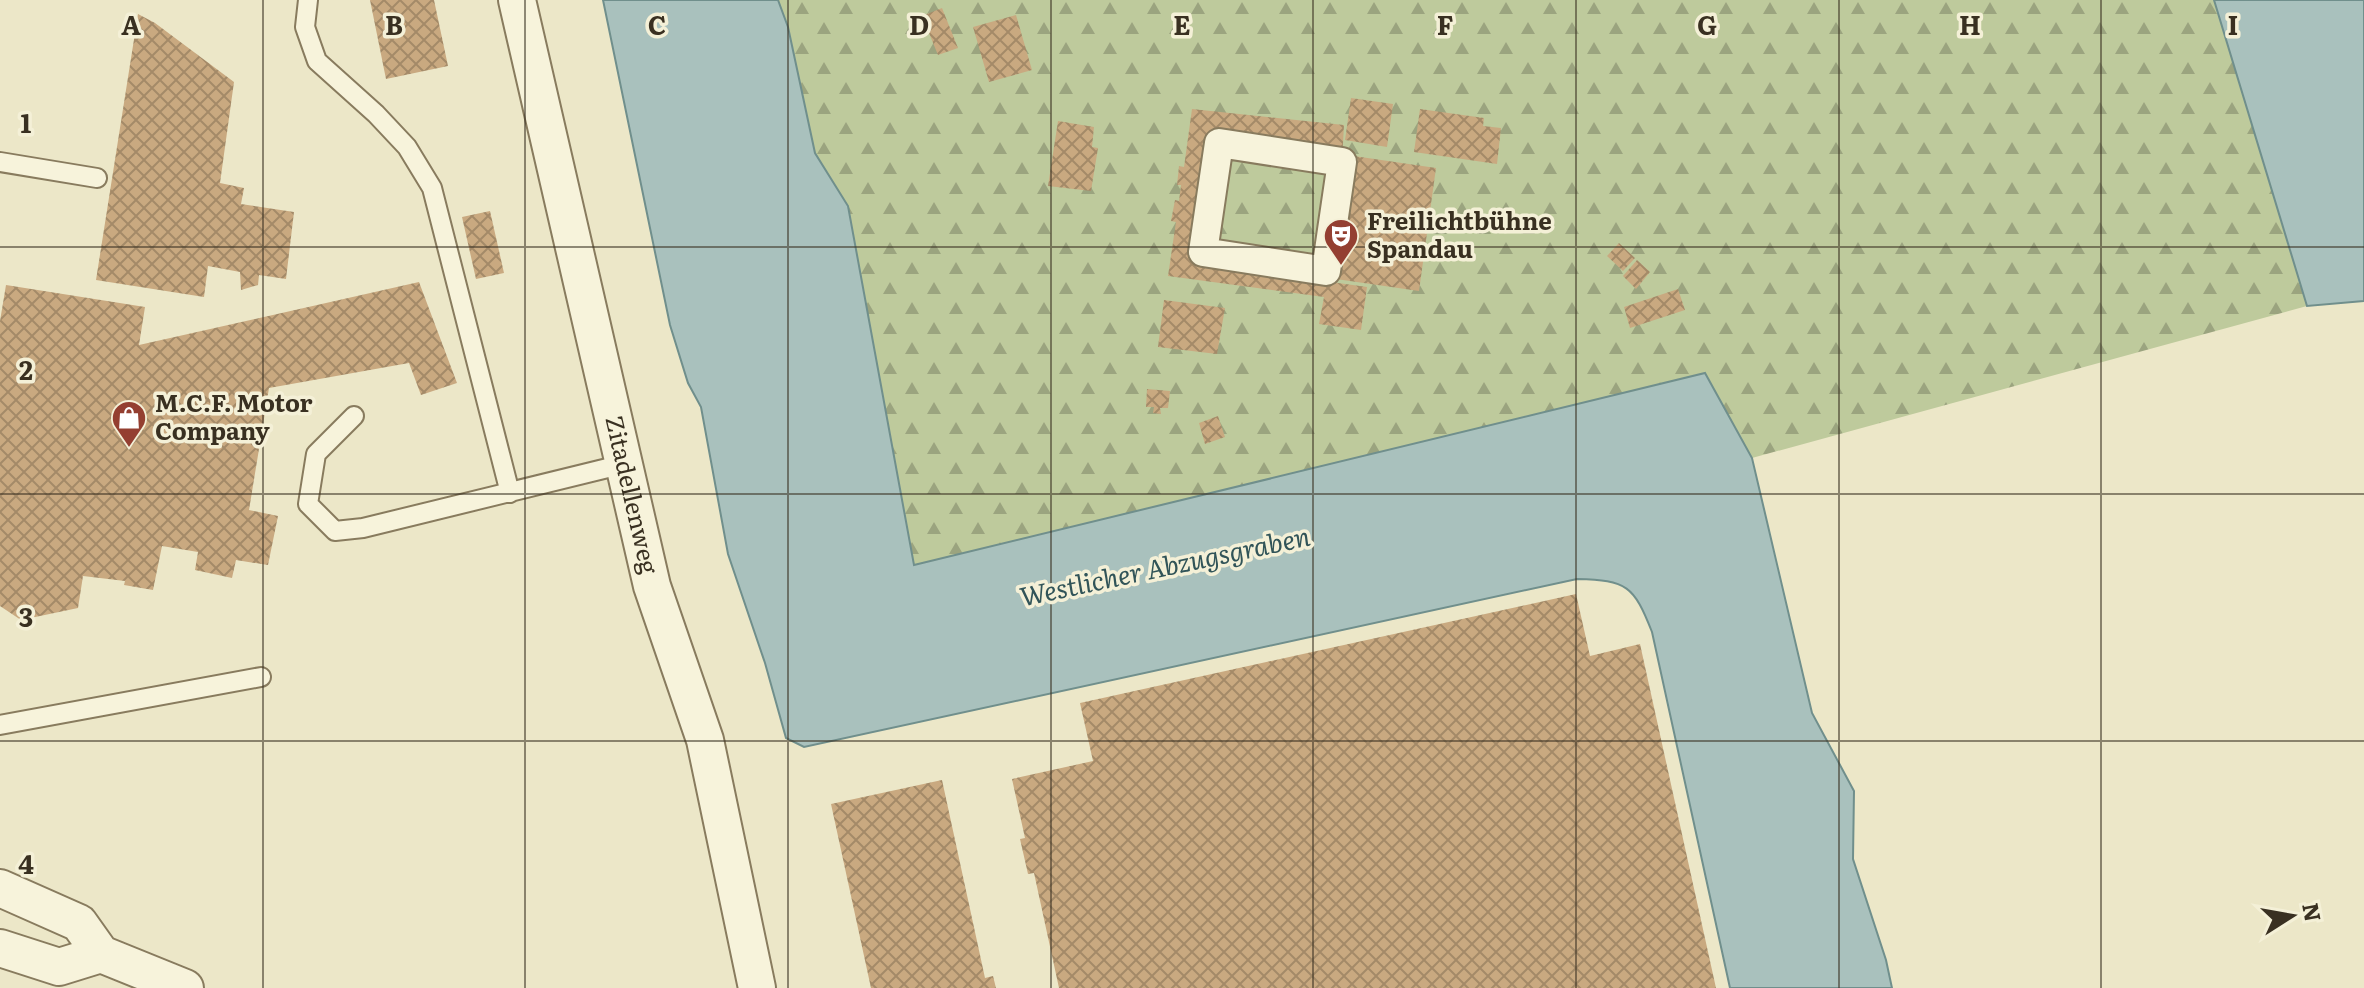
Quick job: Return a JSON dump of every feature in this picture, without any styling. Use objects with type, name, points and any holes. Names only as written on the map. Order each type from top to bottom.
[{"type":"street","name":"Zitadellenweg","points":[[517,0],[652,586],[705,740],[757,988]]},
{"type":"street","points":[[1219,143],[1342,162],[1326,271],[1203,252],[1219,143]]},
{"type":"street","points":[[0,888],[79,923],[101,954],[185,988]]},
{"type":"street","points":[[0,948],[59,967],[101,954]]},
{"type":"lane","points":[[308,0],[305,27],[317,61],[376,114],[407,147],[432,188],[510,493]]},
{"type":"lane","points":[[0,162],[97,178]]},
{"type":"lane","points":[[354,416],[316,454],[308,504],[335,531],[363,528],[624,464]]},
{"type":"lane","points":[[0,725],[261,677]]},
{"type":"green space","points":[[778,0],[2214,0],[2307,306],[1752,458],[1705,374],[914,566],[848,206],[815,153],[788,27]]},
{"type":"water","name":"Westlicher Abzugsgraben","points":[[603,0],[778,0],[788,27],[815,153],[848,206],[914,565],[1705,373],[1752,458],[1812,713],[1854,791],[1853,859],[1892,988],[1730,988],[1652,632],[1634,595],[1618,584],[1607,581],[1577,579],[804,747],[786,738],[765,663],[728,554],[701,407],[688,383],[670,325]]},
{"type":"water","points":[[2214,0],[2364,0],[2364,301],[2307,306]]},
{"type":"building","points":[[370,0],[434,0],[448,66],[386,79]]},
{"type":"building","points":[[942,8],[958,48],[938,55],[922,16]]},
{"type":"building","points":[[138,14],[155,23],[234,82],[220,183],[244,188],[241,204],[294,212],[286,279],[259,275],[258,285],[241,290],[240,272],[208,266],[204,297],[96,280]]},
{"type":"building","points":[[1016,15],[1032,70],[989,82],[973,27]]},
{"type":"building","points":[[1351,98],[1393,104],[1387,147],[1345,140]]},
{"type":"building","points":[[1192,109],[1344,125],[1342,162],[1219,143],[1203,252],[1324,281],[1367,287],[1361,330],[1319,324],[1324,297],[1168,276],[1176,222],[1171,221],[1175,200],[1179,201],[1179,166],[1184,167]]},
{"type":"building","points":[[1420,109],[1484,118],[1483,126],[1501,128],[1497,164],[1414,152]]},
{"type":"building","points":[[1058,121],[1094,127],[1092,147],[1098,148],[1091,191],[1048,186]]},
{"type":"building","points":[[1347,155],[1436,168],[1419,291],[1329,278]]},
{"type":"building","points":[[490,211],[504,273],[476,279],[462,217]]},
{"type":"building","points":[[1619,243],[1635,258],[1623,271],[1607,256]]},
{"type":"building","points":[[1637,260],[1650,272],[1636,289],[1623,276]]},
{"type":"building","name":"M.C.F. Motor Company","points":[[419,282],[457,383],[421,395],[409,363],[269,388],[249,510],[278,516],[268,565],[236,560],[232,578],[195,570],[198,552],[162,546],[153,590],[124,585],[125,581],[83,576],[78,608],[21,620],[0,606],[0,321],[6,285],[145,307],[139,345]]},
{"type":"building","points":[[1678,289],[1685,310],[1630,328],[1624,307]]},
{"type":"building","points":[[1164,300],[1225,308],[1217,354],[1158,347]]},
{"type":"building","points":[[1147,389],[1170,391],[1168,408],[1160,408],[1161,414],[1153,413],[1154,407],[1146,407]]},
{"type":"building","points":[[1218,416],[1225,437],[1205,444],[1199,423]]},
{"type":"building","points":[[1576,594],[1590,656],[1640,644],[1716,988],[1059,988],[1034,873],[1028,874],[1020,839],[1025,838],[1012,779],[1093,761],[1080,703]]},
{"type":"building","points":[[942,780],[985,978],[993,976],[996,988],[871,988],[831,804]]},
{"type":"place","name":"Freilichtbühne Spandau","points":[[1341,267]]},
{"type":"place","name":"M.C.F. Motor Company","points":[[129,449]]}]
